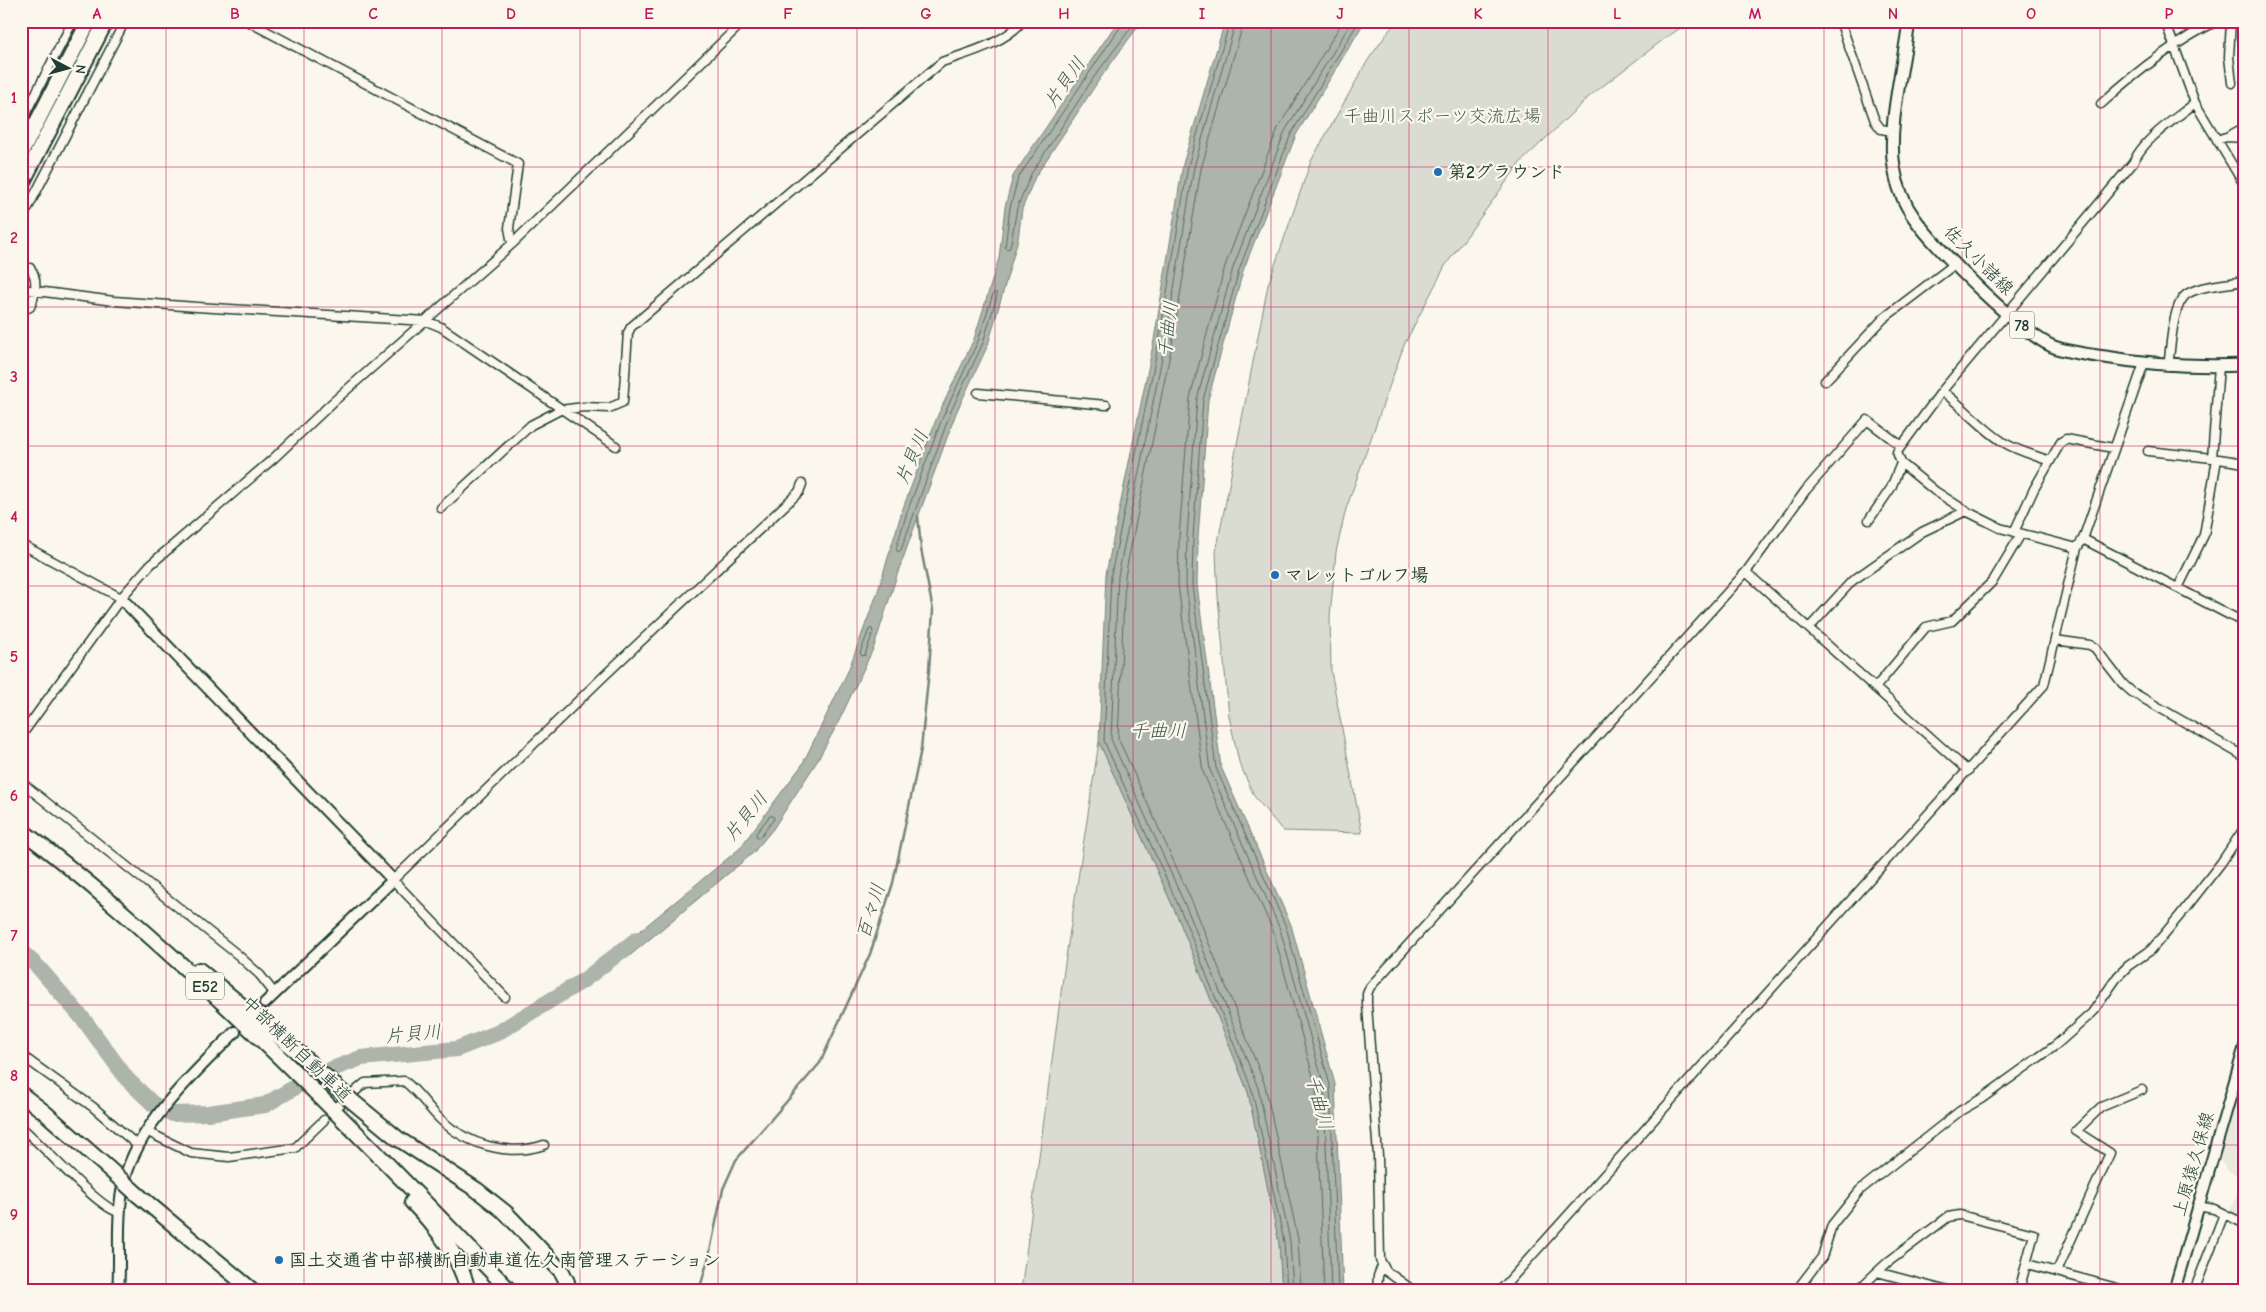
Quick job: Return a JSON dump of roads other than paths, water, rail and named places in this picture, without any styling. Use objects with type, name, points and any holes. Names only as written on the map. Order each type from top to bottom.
[{"type":"highway","points":[[21,153],[25,125],[89,21]]},
{"type":"highway","points":[[21,184],[106,21]]},
{"type":"highway","name":"中部横断自動車道","points":[[21,830],[123,912],[238,1018],[510,1291]]},
{"type":"highway","points":[[123,912],[193,965],[301,1054],[352,1101],[397,1138],[477,1190],[506,1213],[562,1272],[568,1282],[568,1291]]},
{"type":"highway","points":[[21,1094],[43,1111],[138,1195],[254,1291]]},
{"type":"highway","points":[[329,1111],[441,1235],[459,1264],[468,1291]]},
{"type":"highway","points":[[175,1226],[240,1291]]},
{"type":"main road","name":"佐久小諸線","points":[[1909,21],[1893,131],[1894,165],[1902,195],[1922,229],[1955,264],[2007,313],[2039,339],[2055,348],[2168,366],[2245,365]]},
{"type":"street","points":[[25,125],[73,21]]},
{"type":"street","points":[[21,221],[125,21]]},
{"type":"street","points":[[247,21],[518,164],[509,228],[512,244]]},
{"type":"street","points":[[21,736],[121,598],[150,565],[274,458],[333,402],[512,244],[744,21]]},
{"type":"street","points":[[1011,21],[1015,30]]},
{"type":"street","points":[[441,508],[531,426],[560,410],[584,407],[609,408],[623,402],[628,333],[631,328],[942,62],[991,44],[1015,30],[1023,21]]},
{"type":"street","points":[[2165,21],[2195,103],[2245,186]]},
{"type":"street","points":[[2101,104],[2132,76],[2173,47],[2217,21]]},
{"type":"street","points":[[2231,21],[2229,56],[2232,83]]},
{"type":"street","points":[[1843,22],[1875,121],[1881,129],[1893,131]]},
{"type":"street","points":[[2077,548],[2000,528],[1966,511],[1934,491],[1901,463],[1897,452],[1900,445],[1942,392],[2133,163],[2137,154],[2172,121],[2195,103]]},
{"type":"street","points":[[2226,138],[2245,127]]},
{"type":"street","points":[[2217,140],[2245,138]]},
{"type":"street","points":[[1825,381],[1884,318],[1955,264]]},
{"type":"street","points":[[21,267],[30,268],[35,277],[30,308],[21,311]]},
{"type":"street","points":[[2168,366],[2175,317],[2182,298],[2196,290],[2245,281]]},
{"type":"street","points":[[21,289],[114,301],[426,321],[441,327],[560,410],[616,446]]},
{"type":"street","points":[[1500,1291],[1968,772],[2044,685],[2077,548],[2083,539],[2144,363]]},
{"type":"street","points":[[2178,588],[2204,535],[2214,458],[2219,366]]},
{"type":"street","points":[[1942,392],[1960,404],[1978,423],[2012,448],[2050,461]]},
{"type":"street","points":[[978,393],[1106,405]]},
{"type":"street","points":[[1414,1291],[1382,1266],[1380,1260],[1378,1156],[1367,1000],[1370,986],[1746,572],[1806,490],[1866,420],[1900,445]]},
{"type":"street","points":[[1875,688],[1926,627],[1952,620],[1993,582],[2017,533],[2034,488],[2061,442],[2066,439],[2113,448]]},
{"type":"street","points":[[2148,451],[2245,463]]},
{"type":"street","points":[[1869,520],[1891,488],[1901,463]]},
{"type":"street","points":[[265,1003],[597,683],[799,492],[802,484]]},
{"type":"street","points":[[1809,628],[1852,581],[1922,532],[1966,511]]},
{"type":"street","points":[[2083,539],[2245,623]]},
{"type":"street","points":[[21,544],[121,598],[505,997]]},
{"type":"street","points":[[1746,572],[1968,772]]},
{"type":"street","points":[[2055,640],[2090,645],[2095,648],[2123,684],[2132,692],[2245,757]]},
{"type":"street","points":[[21,782],[238,955],[260,975],[275,994]]},
{"type":"street","points":[[1796,1291],[1822,1257],[1832,1225],[1860,1190],[1960,1111],[1981,1099],[2038,1059],[2092,1013],[2118,976],[2128,966],[2151,950],[2181,914],[2221,863],[2245,827]]},
{"type":"street","points":[[118,1291],[119,1212],[123,1182],[137,1145],[178,1092],[235,1032]]},
{"type":"street","name":"上原猿久保線","points":[[2174,1291],[2197,1206],[2245,1046]]},
{"type":"street","points":[[21,1055],[93,1107],[137,1145]]},
{"type":"street","points":[[148,1129],[191,1152],[229,1157],[296,1148],[329,1111],[365,1083],[404,1081],[452,1129],[476,1142],[503,1149],[520,1150],[544,1145]]},
{"type":"street","points":[[2056,1271],[2110,1153],[2076,1131],[2101,1107],[2142,1090]]},
{"type":"street","points":[[21,1127],[83,1186],[109,1208],[119,1212]]},
{"type":"street","points":[[2197,1206],[2214,1209],[2245,1224]]},
{"type":"street","points":[[2194,1291],[2224,1214]]},
{"type":"street","points":[[1857,1291],[1888,1262],[1948,1217],[1960,1215],[2034,1234],[2019,1291]]},
{"type":"street","points":[[2027,1264],[2128,1291]]},
{"type":"street","points":[[1377,1291],[1378,1276],[1382,1266]]},
{"type":"street","points":[[1877,1272],[1948,1291]]},
{"type":"water","points":[[1118,21],[1142,21],[1099,80],[1035,177],[1022,209],[1018,239],[988,345],[956,413],[897,575],[874,647],[837,725],[816,763],[773,829],[753,853],[627,958],[618,949],[739,849],[802,765],[848,671],[877,594],[902,511],[937,417],[974,339],[999,258],[1005,207],[1013,176]]},
{"type":"water","name":"千曲川","points":[[1225,21],[1365,21],[1296,135],[1243,271],[1208,400],[1198,538],[1197,585],[1221,767],[1291,925],[1335,1084],[1343,1291],[1282,1291],[1279,1243],[1248,1092],[1179,920],[1099,742],[1106,574],[1154,340],[1183,164]]},
{"type":"waterway","name":"百々川","points":[[699,1291],[709,1256],[723,1189],[736,1160],[820,1063],[870,954],[893,883],[921,749],[929,670],[933,610],[921,549],[918,516]]},
{"type":"waterway","name":"片貝川","points":[[21,951],[39,968],[84,1020],[127,1079],[153,1104],[173,1114],[208,1113],[265,1105],[314,1076],[361,1058],[457,1049],[497,1033],[584,980],[637,939]]},
{"type":"place","name":"第2グラウンド","points":[[1438,172]]},
{"type":"place","name":"マレットゴルフ場","points":[[1275,575]]},
{"type":"place","name":"国土交通省中部横断自動車道佐久南管理ステーション","points":[[279,1260]]},
{"type":"park label","name":"千曲川スポーツ交流広場","points":[[1442,116]]}]
